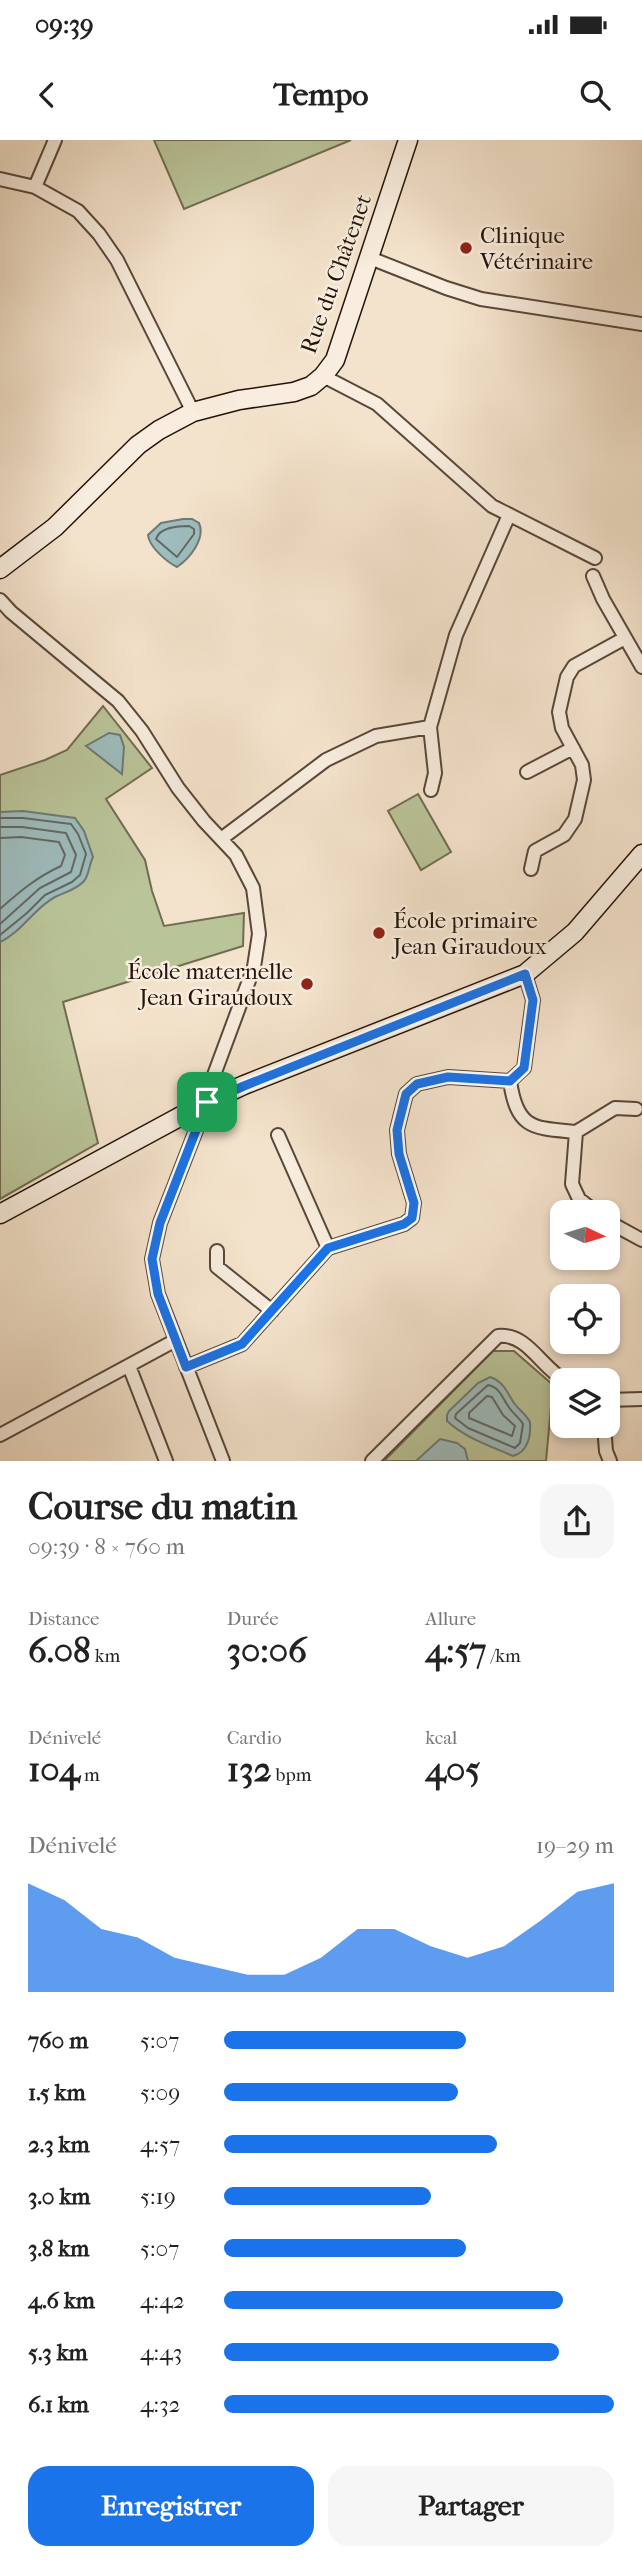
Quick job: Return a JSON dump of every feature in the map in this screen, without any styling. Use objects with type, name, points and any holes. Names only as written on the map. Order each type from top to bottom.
[{"type":"street","points":[[35,187],[55,140]]},
{"type":"street","name":"Rue du Châtenet","points":[[0,569],[55,527],[138,446],[159,430],[193,412],[239,400],[294,392],[311,386],[323,376],[335,359],[408,140]]},
{"type":"street","points":[[0,178],[35,187],[78,211],[117,260],[193,412]]},
{"type":"street","points":[[370,258],[481,299],[642,324]]},
{"type":"street","points":[[323,376],[377,404],[492,506],[595,558]]},
{"type":"street","points":[[431,790],[435,772],[430,727],[456,635],[509,515]]},
{"type":"street","points":[[593,576],[642,667]]},
{"type":"street","points":[[0,600],[118,701],[142,731],[178,788],[236,855],[253,888],[259,934],[254,967],[211,1083],[207,1102],[160,1223],[152,1259],[158,1294],[223,1461]]},
{"type":"street","points":[[531,869],[535,850],[564,835],[575,819],[584,780],[582,765],[562,728],[559,712],[567,677],[574,666],[625,638]]},
{"type":"street","points":[[221,839],[326,760],[376,736],[430,727]]},
{"type":"street","points":[[527,772],[573,748]]},
{"type":"street","points":[[0,1214],[207,1102],[525,974],[575,932],[642,854]]},
{"type":"street","points":[[186,1367],[242,1344],[328,1248],[404,1224],[412,1218],[414,1203],[399,1154],[397,1130],[406,1094],[417,1084],[448,1077],[510,1081],[524,1068],[533,1000],[525,974]]},
{"type":"street","points":[[510,1081],[513,1098],[523,1118],[535,1128],[576,1132],[615,1108],[636,1109]]},
{"type":"street","points":[[576,1132],[572,1184],[580,1200]]},
{"type":"street","points":[[278,1135],[328,1248]]},
{"type":"street","points":[[620,1228],[642,1240]]},
{"type":"street","points":[[217,1251],[217,1267],[272,1311]]},
{"type":"street","points":[[372,1461],[498,1336],[511,1335],[520,1340],[550,1369]]},
{"type":"street","points":[[0,1435],[176,1340]]},
{"type":"street","points":[[129,1366],[166,1461]]},
{"type":"street","points":[[620,1400],[642,1399]]},
{"type":"street","points":[[605,1438],[610,1461]]},
{"type":"green space","points":[[154,140],[351,140],[184,209]]},
{"type":"green space","points":[[103,706],[152,768],[106,799],[145,860],[164,926],[244,913],[243,946],[63,1002],[98,1143],[0,1199],[0,775],[67,750]]},
{"type":"green space","points":[[418,794],[451,852],[421,870],[388,811]]},
{"type":"green space","points":[[493,1351],[514,1351],[550,1382],[546,1461],[384,1461]]},
{"type":"water","points":[[192,519],[199,523],[201,529],[191,554],[177,567],[155,549],[148,535],[161,523]]},
{"type":"water","points":[[109,733],[120,735],[124,747],[122,774],[86,746]]},
{"type":"water","points":[[23,811],[75,818],[84,831],[93,857],[87,876],[81,884],[41,907],[8,938],[0,942],[0,812]]},
{"type":"water","points":[[490,1377],[501,1384],[530,1422],[528,1443],[522,1451],[513,1456],[470,1437],[447,1421],[449,1411],[478,1383]]},
{"type":"water","points":[[440,1439],[457,1443],[465,1449],[468,1461],[416,1461]]},
{"type":"place","name":"Clinique Vétérinaire","points":[[466,248]]},
{"type":"place","name":"École primaire Jean Giraudoux","points":[[379,933]]},
{"type":"place","name":"École maternelle Jean Giraudoux","points":[[307,984]]},
{"type":"route","points":[[525,974],[533,1000],[524,1068],[510,1081],[448,1077],[417,1084],[406,1094],[399,1113],[397,1130],[399,1154],[414,1203],[412,1218],[404,1224],[328,1248],[242,1344],[186,1367],[158,1294],[152,1259],[160,1223],[207,1102],[244,1086],[525,974]]}]
